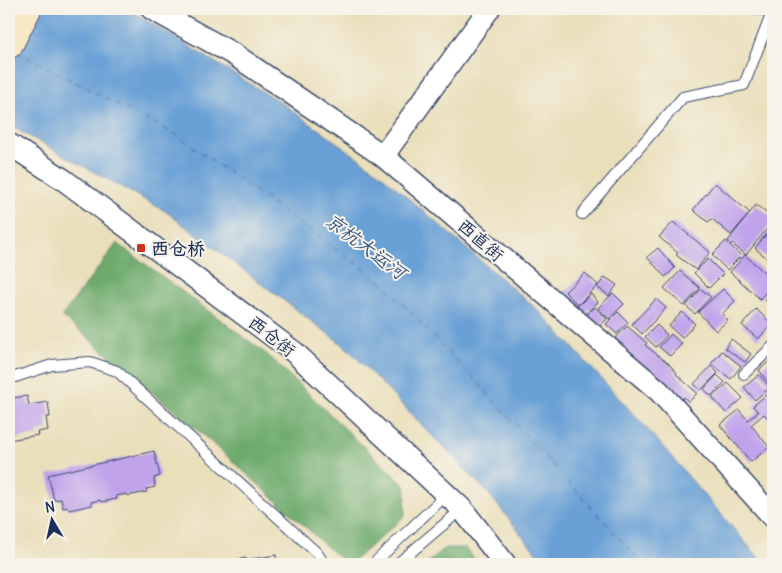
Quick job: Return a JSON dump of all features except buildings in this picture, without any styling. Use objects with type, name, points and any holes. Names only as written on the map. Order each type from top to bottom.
[{"type":"main road","points":[[9,44],[27,9]]},
{"type":"street","name":"西直街","points":[[152,9],[235,55],[383,156],[659,391],[773,517]]},
{"type":"street","points":[[383,156],[489,9]]},
{"type":"street","name":"西仓街","points":[[9,144],[64,180],[294,352],[454,502],[505,564]]},
{"type":"lane","points":[[582,214],[683,97],[744,85],[773,10],[749,9]]},
{"type":"lane","points":[[744,374],[773,346]]},
{"type":"lane","points":[[9,379],[52,365],[90,362],[117,371],[317,553],[324,564]]},
{"type":"lane","points":[[374,564],[454,502]]},
{"type":"lane","points":[[397,564],[454,502]]},
{"type":"green space","points":[[117,243],[268,355],[406,487],[405,516],[350,564],[346,564],[217,447],[62,316]]},
{"type":"green space","points":[[445,548],[465,548],[479,564],[426,564]]},
{"type":"water","name":"京杭大运河","points":[[9,9],[128,9],[283,104],[378,172],[540,312],[651,433],[764,564],[545,564],[489,494],[347,348],[165,211],[9,125]]},
{"type":"ferry route","points":[[17,52],[175,134],[382,282],[477,382],[643,564]]},
{"type":"place","name":"西仓桥","points":[[141,248]]}]
